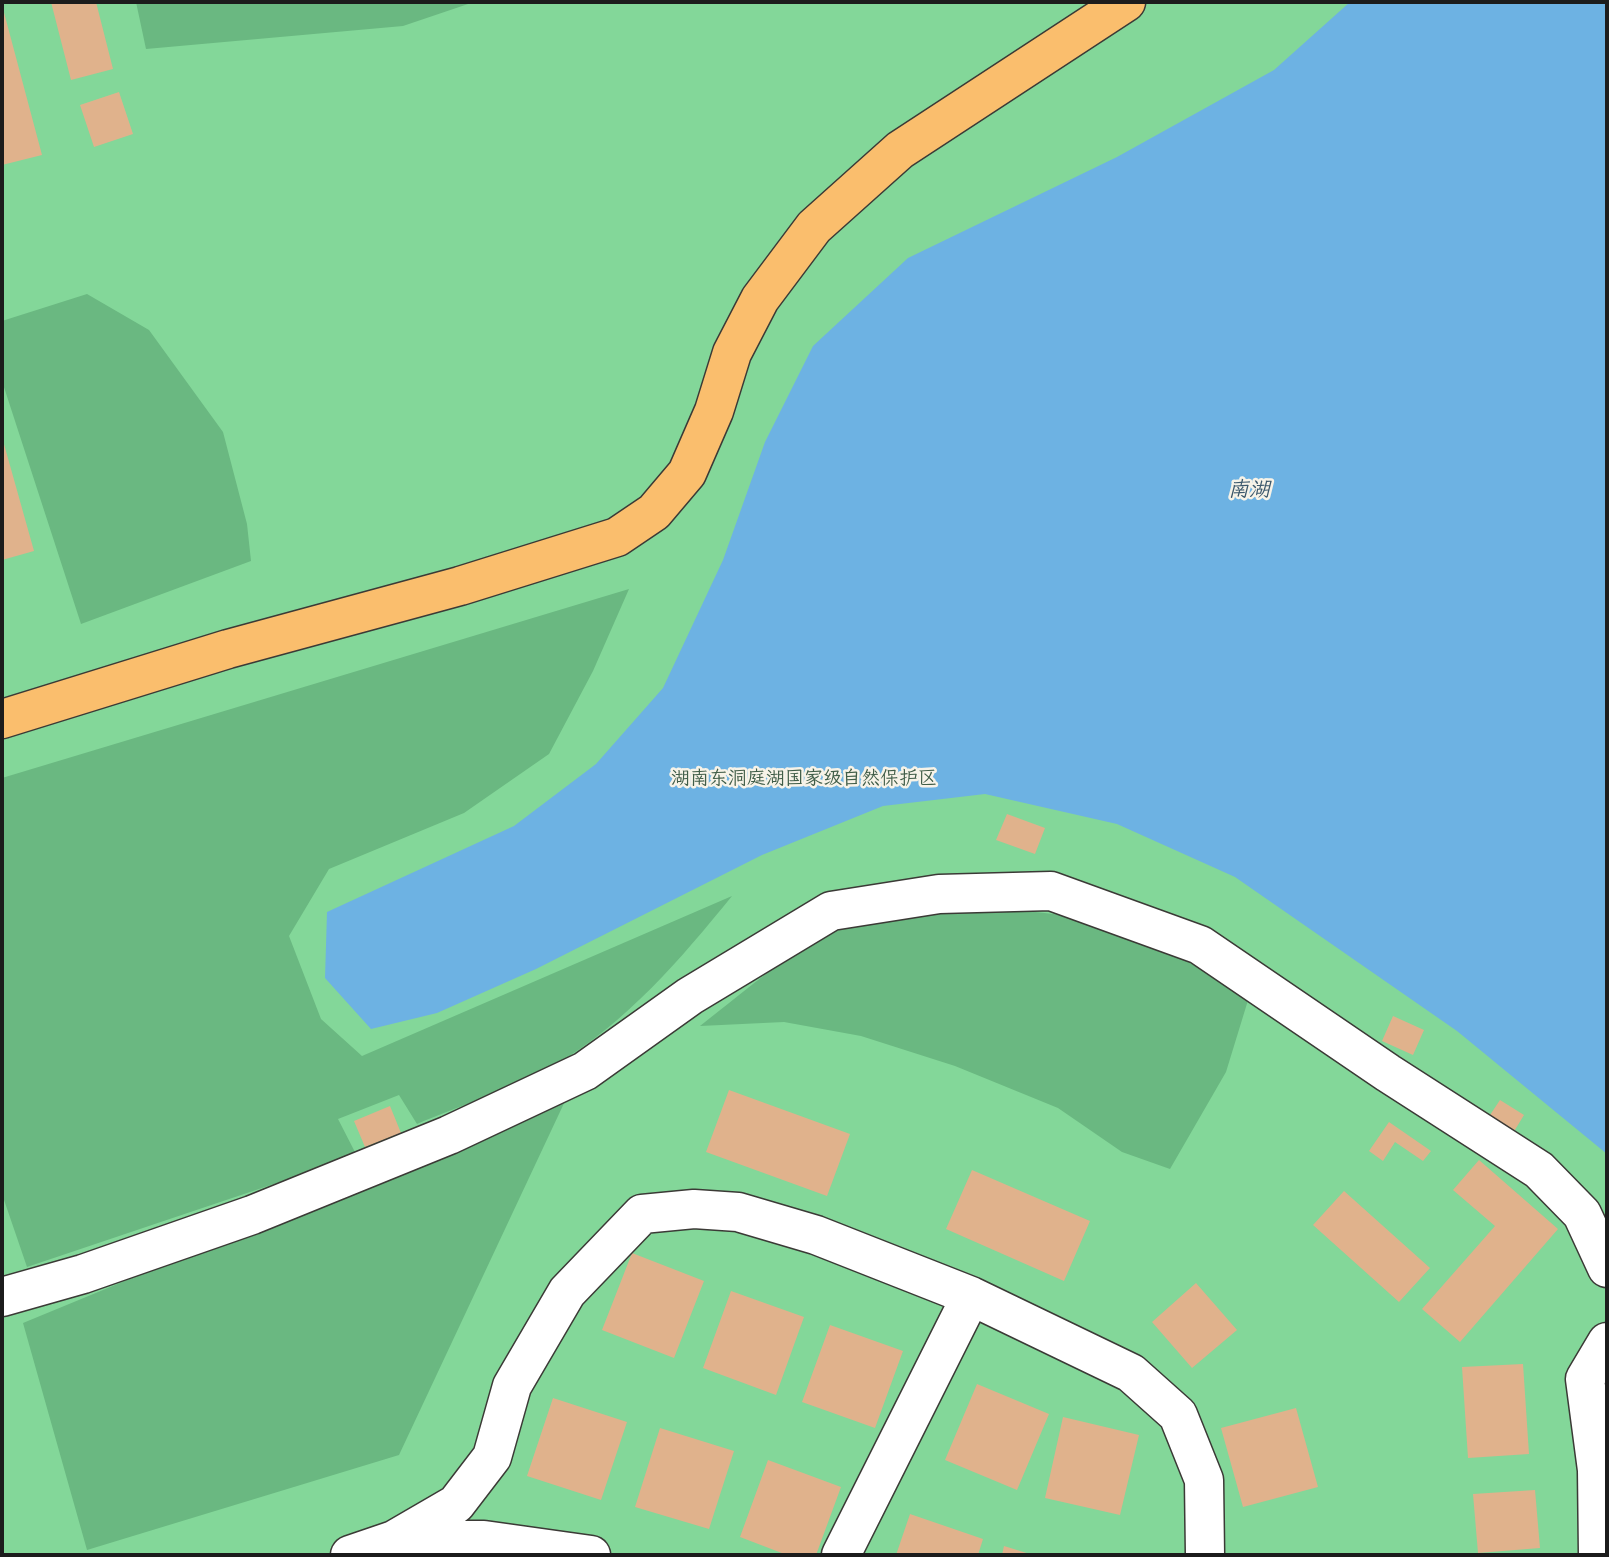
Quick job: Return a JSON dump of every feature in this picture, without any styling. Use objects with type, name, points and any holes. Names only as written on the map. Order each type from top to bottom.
[{"type":"main road","points":[[2,719],[228,649],[460,586],[617,537],[654,512],[687,473],[743,331],[760,299],[814,227],[900,150],[1126,2]]},
{"type":"street","points":[[2,1297],[83,1274],[252,1215],[449,1135],[585,1071],[690,996],[831,911],[939,894],[1051,891],[1200,945],[1419,1094],[1539,1170],[1582,1214],[1607,1268]]},
{"type":"street","points":[[350,1555],[394,1541],[456,1504],[492,1457],[512,1386],[567,1292],[642,1214],[694,1209],[737,1212],[881,1259],[971,1296],[1131,1373],[1178,1415],[1204,1480],[1205,1555]]},
{"type":"street","points":[[841,1555],[971,1296]]},
{"type":"street","points":[[1598,1555],[1597,1470],[1585,1379],[1607,1342]]},
{"type":"street","points":[[394,1541],[484,1540],[592,1555]]},
{"type":"green space","name":"湖南东洞庭湖国家级自然保护区","points":[[2,2],[1607,2],[1607,1555],[2,1555]]},
{"type":"green space","points":[[136,2],[474,2],[403,26],[146,49]]},
{"type":"green space","points":[[87,294],[149,330],[223,432],[247,524],[251,561],[81,624],[2,381],[2,321]]},
{"type":"green space","points":[[629,589],[593,671],[549,754],[464,813],[329,869],[289,936],[321,1019],[362,1056],[732,896],[693,943],[629,1010],[581,1048],[540,1073],[417,1124],[399,1095],[338,1119],[357,1156],[27,1267],[2,1194],[2,778]]},
{"type":"green space","points":[[1018,910],[1071,916],[1174,954],[1249,997],[1226,1072],[1170,1169],[1122,1152],[1058,1108],[955,1066],[861,1036],[784,1022],[700,1026],[783,961],[812,942],[832,933],[856,925],[912,916]]},
{"type":"green space","points":[[566,1099],[399,1455],[87,1550],[23,1323]]},
{"type":"water","name":"南湖","points":[[1350,2],[1607,2],[1607,1154],[1457,1031],[1235,877],[1117,824],[985,794],[883,806],[762,855],[536,969],[437,1013],[371,1029],[325,978],[327,912],[514,826],[596,764],[663,688],[723,560],[765,442],[813,346],[908,258],[1117,157],[1274,70]]},
{"type":"building","points":[[51,2],[96,2],[113,69],[71,80]]},
{"type":"building","points":[[2,5],[42,155],[2,165]]},
{"type":"building","points":[[119,92],[133,134],[94,147],[80,105]]},
{"type":"building","points":[[2,437],[34,551],[2,560]]},
{"type":"building","points":[[1007,814],[1045,828],[1035,854],[996,840]]},
{"type":"building","points":[[1393,1016],[1424,1030],[1413,1055],[1382,1041]]},
{"type":"building","points":[[729,1090],[850,1134],[827,1196],[706,1152]]},
{"type":"building","points":[[1500,1100],[1524,1115],[1513,1133],[1488,1118]]},
{"type":"building","points":[[390,1106],[401,1133],[365,1147],[354,1121]]},
{"type":"building","points":[[1389,1122],[1431,1151],[1423,1161],[1395,1142],[1383,1161],[1369,1151]]},
{"type":"building","points":[[1479,1160],[1558,1229],[1460,1342],[1422,1309],[1495,1226],[1453,1190]]},
{"type":"building","points":[[972,1170],[1090,1221],[1064,1281],[946,1229]]},
{"type":"building","points":[[1344,1191],[1430,1268],[1399,1302],[1313,1225]]},
{"type":"building","points":[[632,1253],[704,1281],[674,1358],[602,1330]]},
{"type":"building","points":[[1196,1283],[1237,1330],[1192,1368],[1152,1322]]},
{"type":"building","points":[[731,1291],[804,1317],[776,1395],[703,1368]]},
{"type":"building","points":[[830,1325],[903,1351],[875,1428],[802,1402]]},
{"type":"building","points":[[1523,1364],[1529,1454],[1468,1458],[1462,1367]]},
{"type":"building","points":[[977,1384],[1049,1414],[1017,1490],[945,1460]]},
{"type":"building","points":[[553,1398],[627,1422],[601,1500],[527,1476]]},
{"type":"building","points":[[1296,1408],[1318,1487],[1243,1507],[1221,1428]]},
{"type":"building","points":[[1063,1417],[1139,1435],[1120,1515],[1045,1498]]},
{"type":"building","points":[[660,1428],[734,1451],[709,1529],[635,1507]]},
{"type":"building","points":[[768,1460],[841,1487],[816,1555],[787,1555],[740,1537]]},
{"type":"building","points":[[1535,1490],[1540,1548],[1478,1553],[1473,1494]]},
{"type":"building","points":[[910,1514],[983,1539],[978,1555],[896,1555]]},
{"type":"building","points":[[1004,1546],[1033,1555],[1002,1555]]}]
